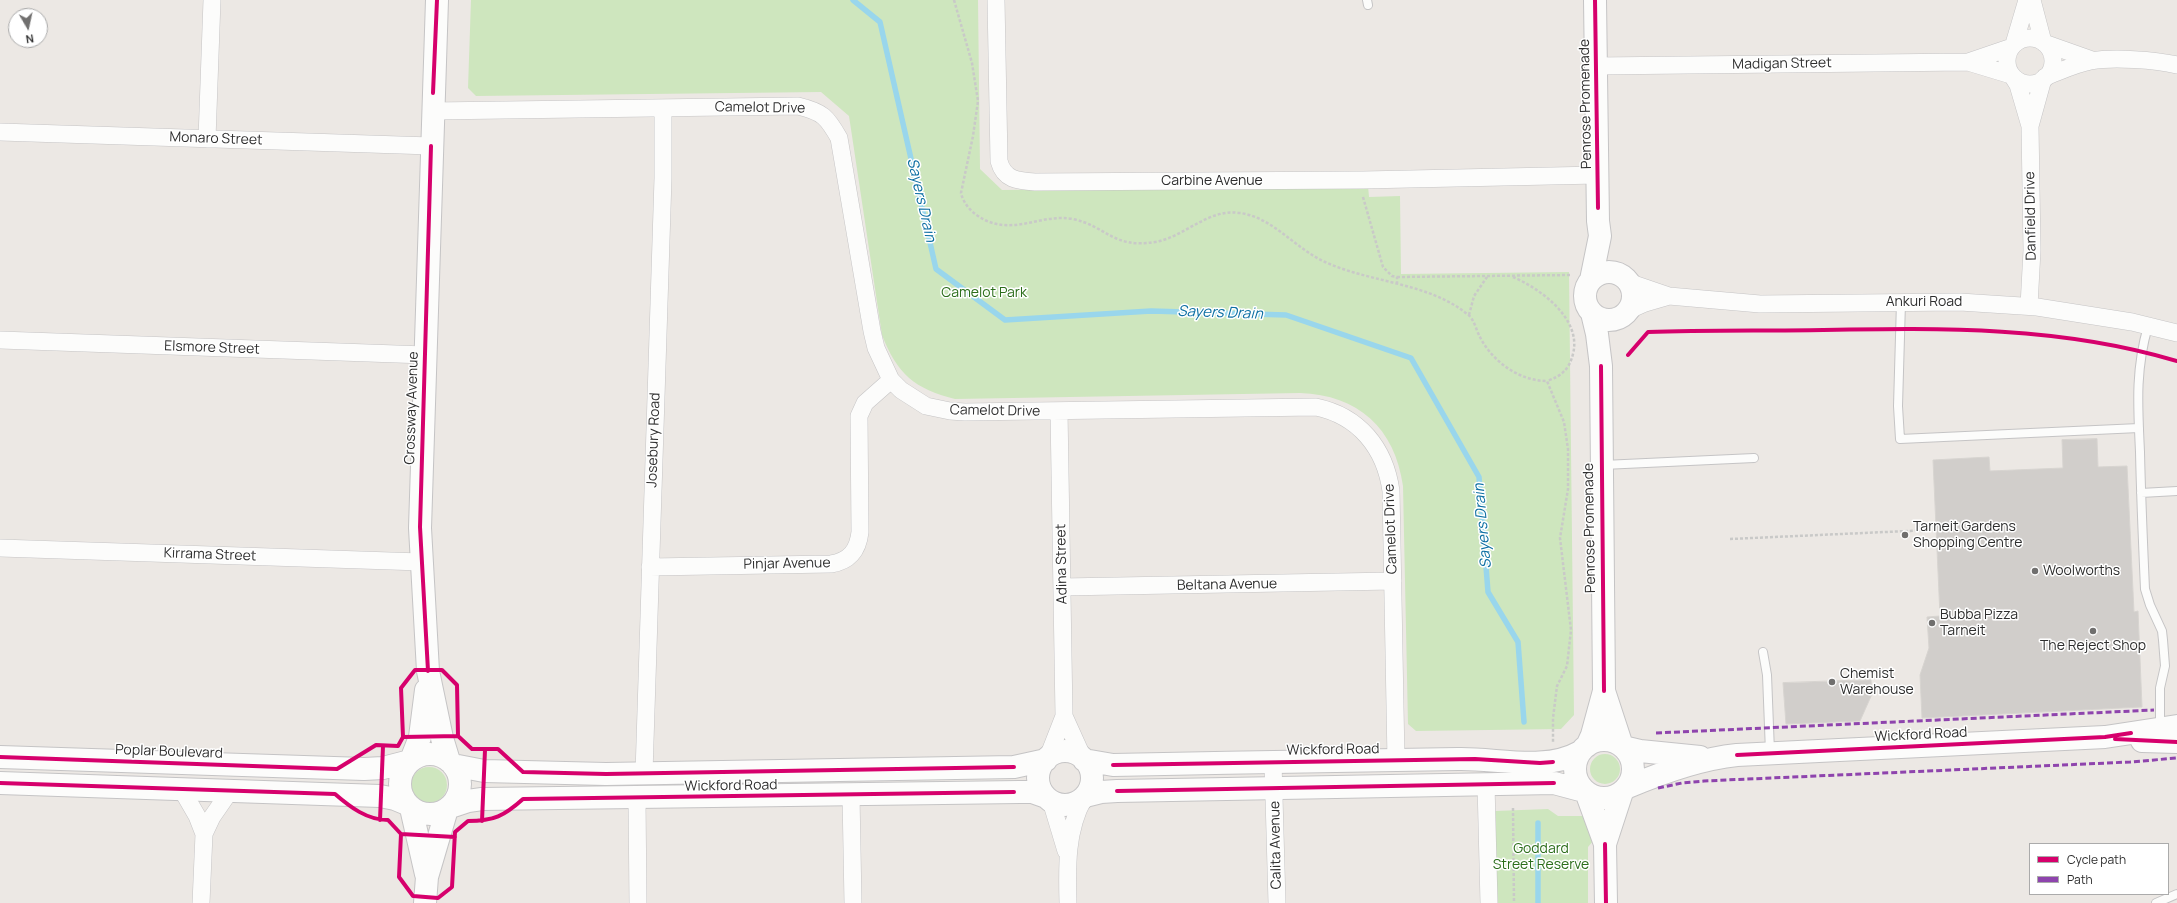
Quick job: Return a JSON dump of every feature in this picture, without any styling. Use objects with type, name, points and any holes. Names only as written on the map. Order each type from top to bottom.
[{"type":"street","points":[[207,139],[212,0]]},
{"type":"street","name":"Crossway Avenue","points":[[437,0],[425,355],[421,562],[428,671],[442,738],[451,763]]},
{"type":"street","name":"Carbine Avenue","points":[[996,0],[998,150],[1001,169],[1008,177],[1014,180],[1035,182],[1363,180],[1598,175]]},
{"type":"street","name":"Penrose Promenade","points":[[1581,278],[1600,236],[1595,0]]},
{"type":"street","points":[[2027,0],[2013,46],[2007,60],[2012,76],[2027,84],[2035,83],[2065,68],[2092,60],[2147,60],[2177,65]]},
{"type":"street","points":[[2032,0],[2043,43],[2049,49],[2052,60],[2051,68],[2044,78]]},
{"type":"street","points":[[2013,46],[2026,39],[2034,39],[2092,60]]},
{"type":"street","name":"Madigan Street","points":[[1968,62],[2013,46]]},
{"type":"street","name":"Madigan Street","points":[[1596,66],[1968,62],[2012,76]]},
{"type":"street","name":"Danfield Drive","points":[[2012,76],[2018,85],[2030,126],[2032,250],[2029,306]]},
{"type":"street","name":"Danfield Drive","points":[[2030,126],[2044,78]]},
{"type":"street","name":"Camelot Drive","points":[[433,110],[798,106],[816,110],[827,118],[840,138],[876,348],[891,380],[912,399],[936,409],[965,412],[1299,406],[1316,407],[1340,414],[1352,421],[1370,438],[1376,446],[1387,469],[1391,491],[1396,760]]},
{"type":"street","name":"Josebury Road","points":[[644,773],[663,178],[663,108]]},
{"type":"street","name":"Monaro Street","points":[[0,132],[431,146]]},
{"type":"street","name":"Penrose Promenade","points":[[1600,236],[1626,280]]},
{"type":"street","points":[[1608,272],[1626,280],[1632,294],[1632,303],[1626,312],[1609,320],[1597,317],[1592,313],[1586,304],[1581,278],[1608,272]]},
{"type":"street","name":"Ankuri Road","points":[[1626,280],[1669,296],[1760,304],[1960,302],[2029,306],[2084,314],[2177,333]]},
{"type":"street","name":"Ankuri Road","points":[[1626,312],[1645,303],[1669,296]]},
{"type":"street","name":"Penrose Promenade","points":[[1601,366],[1611,338],[1626,312]]},
{"type":"street","name":"Penrose Promenade","points":[[1584,749],[1592,735],[1604,691],[1601,366],[1597,334],[1592,313]]},
{"type":"street","name":"Elsmore Street","points":[[0,340],[425,355]]},
{"type":"street","name":"Pinjar Avenue","points":[[650,566],[826,564],[838,563],[848,558],[857,547],[860,532],[859,416],[865,403],[891,380]]},
{"type":"street","name":"Adina Street","points":[[1047,758],[1064,716],[1059,411]]},
{"type":"street","name":"Kirrama Street","points":[[0,548],[421,562]]},
{"type":"street","name":"Beltana Avenue","points":[[1062,587],[1392,581]]},
{"type":"street","name":"Crossway Avenue","points":[[411,761],[420,737],[428,671]]},
{"type":"street","name":"Penrose Promenade","points":[[1604,691],[1623,747]]},
{"type":"street","name":"Adina Street","points":[[1064,716],[1084,759]]},
{"type":"street","name":"Wickford Road","points":[[1623,747],[1651,753],[1711,758],[1770,753],[2169,734]]},
{"type":"street","points":[[1606,844],[1585,791],[1577,781],[1575,774],[1576,762],[1584,749],[1595,742],[1607,740],[1623,747],[1630,756],[1633,766],[1632,777],[1625,789],[1606,844],[1606,903]]},
{"type":"street","name":"Wickford Road","points":[[1084,759],[1113,765],[1483,759],[1533,763],[1553,762],[1584,749]]},
{"type":"street","points":[[1067,857],[1048,799],[1038,782],[1041,766],[1047,758],[1057,753],[1066,751],[1075,753],[1084,759],[1092,774],[1090,790],[1085,797],[1073,827],[1067,857],[1068,903]]},
{"type":"street","points":[[0,783],[380,796],[395,798],[409,806],[426,815],[434,815],[448,808],[456,799],[460,785],[457,771],[451,763],[440,756],[430,754],[420,756],[411,761],[403,770],[399,782],[401,794],[409,806],[427,877]]},
{"type":"street","name":"Poplar Boulevard","points":[[0,757],[364,769],[383,768],[411,761]]},
{"type":"street","name":"Wickford Road","points":[[451,763],[484,770],[523,772],[644,773],[1014,767],[1047,758]]},
{"type":"street","name":"Wickford Road","points":[[1625,789],[1658,775],[1711,758]]},
{"type":"street","name":"Calita Avenue","points":[[1273,762],[1275,787],[1277,903]]},
{"type":"street","points":[[850,770],[853,903]]},
{"type":"street","points":[[1048,799],[1068,805],[1085,797],[1101,792],[1117,791],[1554,783],[1585,791],[1595,797],[1605,799],[1625,789]]},
{"type":"street","points":[[1486,784],[1488,903]]},
{"type":"street","points":[[182,790],[198,816],[204,834],[201,903]]},
{"type":"street","points":[[204,834],[212,817],[230,791]]},
{"type":"street","name":"Wickford Road","points":[[448,808],[468,801],[482,799],[1032,792],[1048,799]]},
{"type":"street","points":[[637,798],[638,903]]},
{"type":"street","points":[[425,903],[427,877],[448,808]]},
{"type":"lane","points":[[1901,302],[1900,439],[2139,428]]},
{"type":"lane","points":[[2148,326],[2140,351],[2138,370],[2145,589],[2150,605],[2162,631],[2165,666],[2160,688],[2169,734]]},
{"type":"lane","points":[[1601,465],[1754,458]]},
{"type":"lane","points":[[2141,493],[2177,491]]},
{"type":"lane","points":[[1763,652],[1767,675],[1770,753]]},
{"type":"lane","points":[[2156,903],[2177,894]]},
{"type":"path","points":[[954,0],[972,63],[978,102],[973,136],[961,192],[962,198],[974,213],[987,222],[1009,226],[1066,218],[1084,222],[1117,240],[1156,242],[1214,215],[1239,212],[1264,221],[1322,261],[1348,272],[1397,284],[1439,297],[1470,315]]},
{"type":"path","points":[[1363,180],[1363,202],[1383,267],[1392,276],[1513,276],[1581,278]]},
{"type":"path","points":[[1488,276],[1474,296],[1470,315],[1480,338],[1496,359],[1529,379],[1547,381],[1558,377],[1567,370],[1572,361],[1574,342],[1570,326],[1565,317],[1542,294],[1528,283],[1513,276]]},
{"type":"path","points":[[1397,277],[1397,284]]},
{"type":"path","points":[[1547,381],[1564,422],[1568,449],[1568,489],[1560,538],[1571,630],[1567,666],[1557,686],[1553,718],[1553,762]]},
{"type":"path","points":[[1730,539],[1930,530]]},
{"type":"path","points":[[1513,808],[1514,903]]},
{"type":"green space","name":"Camelot Park","points":[[471,0],[978,0],[980,169],[1002,190],[1368,186],[1369,197],[1400,196],[1401,274],[1569,272],[1574,715],[1561,729],[1416,731],[1408,724],[1403,486],[1399,465],[1392,447],[1370,418],[1356,408],[1339,400],[1321,395],[1300,393],[955,399],[941,395],[918,385],[901,370],[888,349],[882,335],[849,116],[821,92],[476,96],[468,88]]},
{"type":"green space","points":[[1605,754],[1616,758],[1620,769],[1616,780],[1605,784],[1594,780],[1590,769],[1594,758]]},
{"type":"green space","points":[[433,767],[442,772],[446,778],[446,792],[442,798],[433,803],[425,803],[416,798],[412,792],[411,781],[416,772],[422,768]]},
{"type":"green space","name":"Goddard Street Reserve","points":[[1548,809],[1558,816],[1590,816],[1594,840],[1588,847],[1588,903],[1496,903],[1495,811]]},
{"type":"building","points":[[2097,439],[2098,467],[2127,466],[2134,612],[2138,611],[2142,707],[1922,718],[1920,675],[1929,648],[1927,617],[1940,616],[1933,460],[1989,457],[1990,471],[2063,468],[2062,440]]},
{"type":"building","points":[[1871,680],[1872,694],[1860,721],[1786,724],[1783,683]]},
{"type":"waterway","name":"Sayers Drain","points":[[853,0],[880,22],[936,269],[1005,320],[1151,311],[1286,315],[1411,358],[1479,477],[1488,592],[1518,642],[1524,722]]},
{"type":"waterway","name":"Sayers Drain","points":[[1538,823],[1538,903]]},
{"type":"marked path","points":[[1656,733],[2154,710]]},
{"type":"marked path","points":[[1658,788],[1682,783],[1704,781],[2130,762],[2177,758]]},
{"type":"cycle path","points":[[433,93],[437,0]]},
{"type":"cycle path","points":[[1595,0],[1598,208]]},
{"type":"cycle path","points":[[428,671],[420,527],[431,146]]},
{"type":"cycle path","points":[[1628,355],[1648,332],[1913,329],[2046,335],[2090,341],[2177,361]]},
{"type":"cycle path","points":[[1601,366],[1604,691]]},
{"type":"cycle path","points":[[403,737],[401,688],[415,670],[442,670],[457,685],[458,736]]},
{"type":"cycle path","points":[[1737,755],[2105,737],[2131,733]]},
{"type":"cycle path","points":[[0,757],[337,769],[376,745],[398,746],[403,737],[458,736],[472,749],[498,749],[523,772],[606,774],[1014,767]]},
{"type":"cycle path","points":[[2115,739],[2177,742]]},
{"type":"cycle path","points":[[380,820],[383,746]]},
{"type":"cycle path","points":[[482,821],[485,750]]},
{"type":"cycle path","points":[[1113,765],[1475,759],[1540,763],[1553,762]]},
{"type":"cycle path","points":[[0,783],[335,794],[359,812],[373,818],[388,820],[401,834],[399,877],[413,896],[438,898],[452,887],[455,832],[468,821],[492,819],[510,810],[523,799],[1014,792]]},
{"type":"cycle path","points":[[1117,791],[1554,783]]},
{"type":"cycle path","points":[[401,834],[455,837]]},
{"type":"cycle path","points":[[1605,844],[1606,903]]},
{"type":"place","name":"Tarneit Gardens Shopping Centre","points":[[1905,535]]},
{"type":"place","name":"Woolworths","points":[[2035,571]]},
{"type":"place","name":"Bubba Pizza Tarneit","points":[[1932,623]]},
{"type":"place","name":"The Reject Shop","points":[[2093,631]]},
{"type":"place","name":"Chemist Warehouse","points":[[1832,682]]}]
